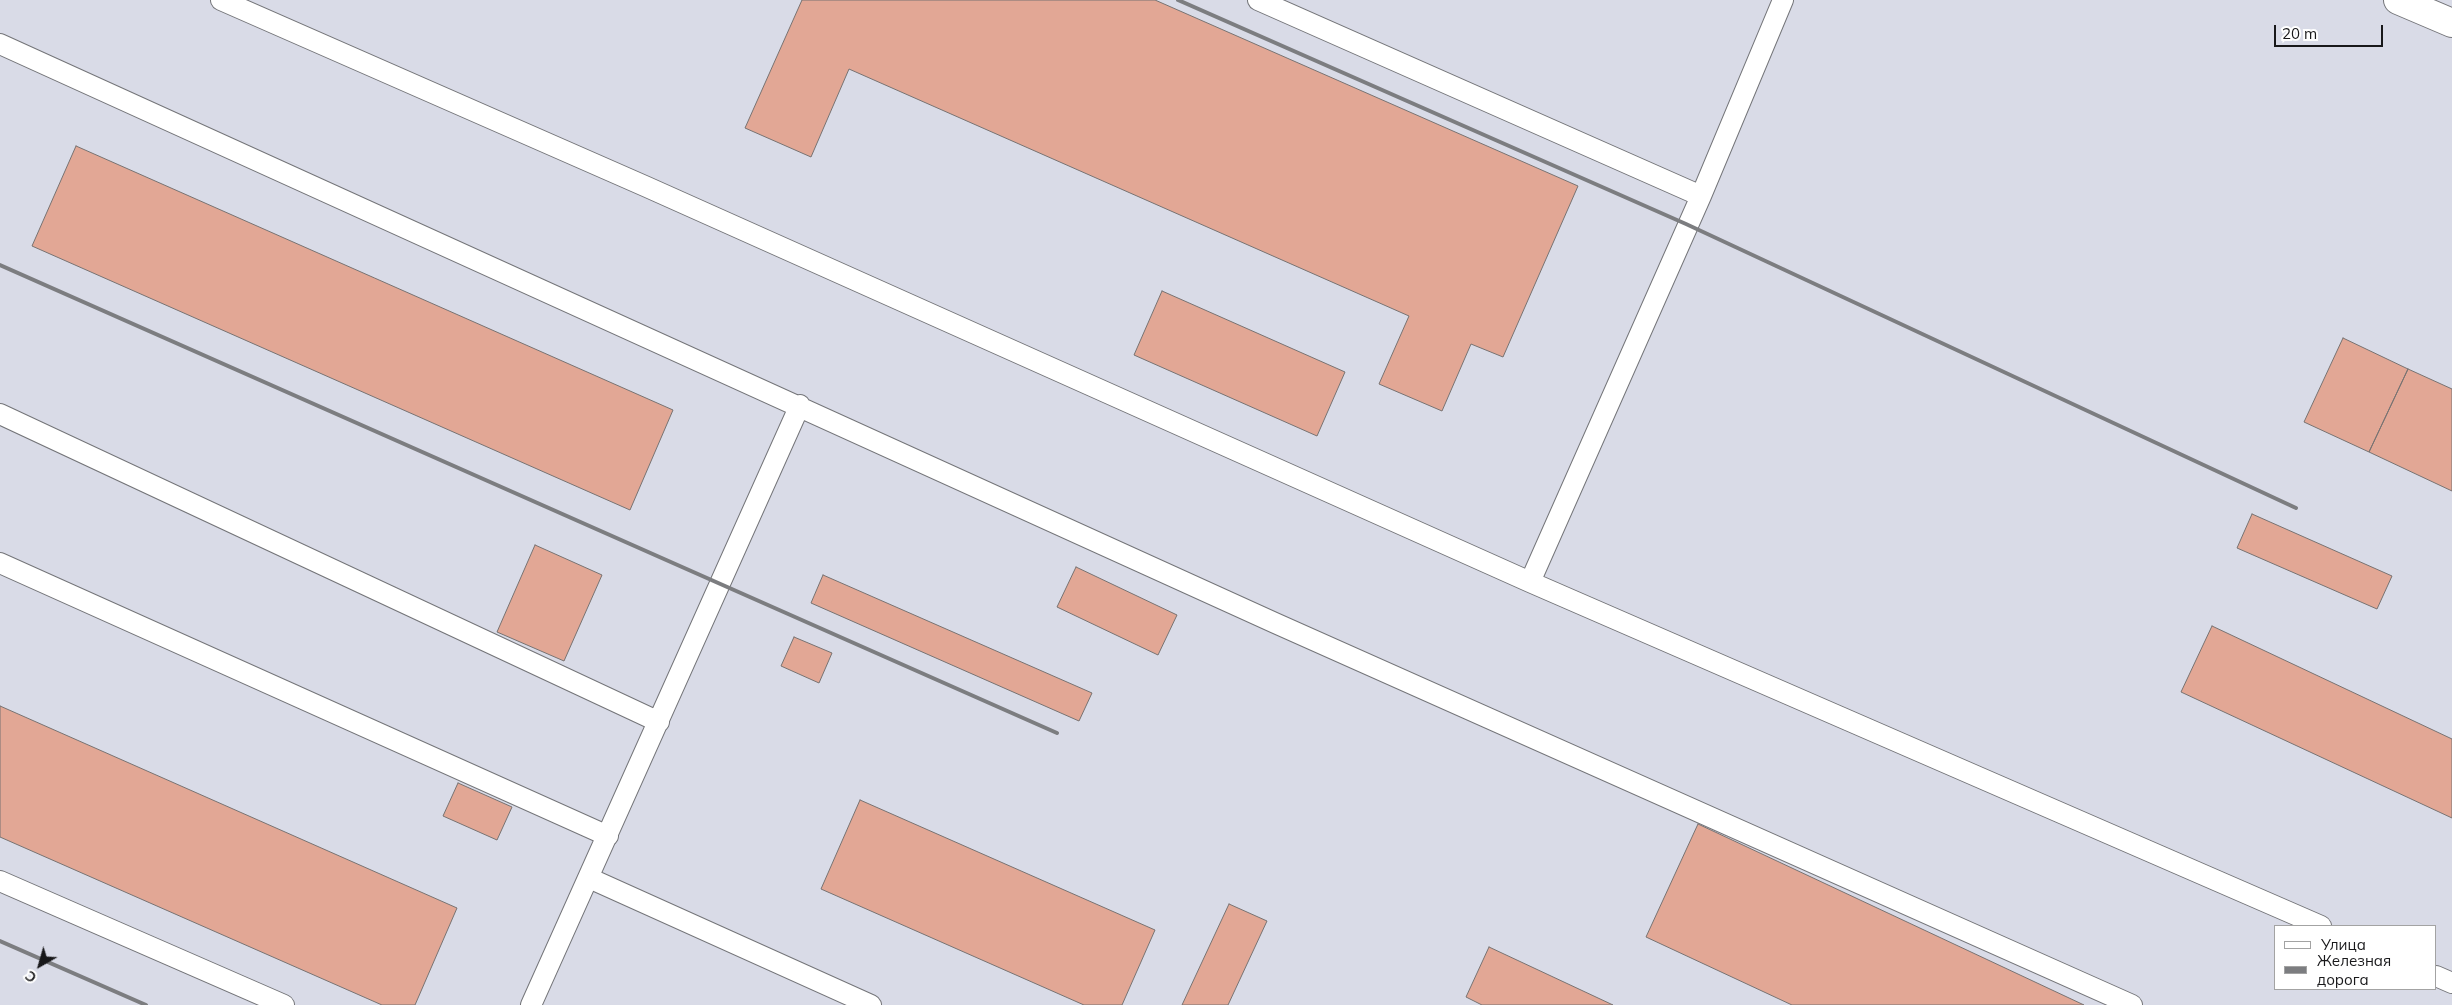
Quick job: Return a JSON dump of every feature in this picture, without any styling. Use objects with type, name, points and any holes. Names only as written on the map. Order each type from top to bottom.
[{"type":"street","points":[[2398,0],[2452,23]]},
{"type":"lane","points":[[221,0],[656,191],[1530,582],[2319,925]]},
{"type":"lane","points":[[1258,0],[1701,196]]},
{"type":"lane","points":[[1530,582],[1701,196],[1783,0]]},
{"type":"lane","points":[[0,44],[800,405],[1275,623],[2132,1005]]},
{"type":"lane","points":[[532,1005],[800,405]]},
{"type":"lane","points":[[0,414],[659,722]]},
{"type":"lane","points":[[0,563],[608,836]]},
{"type":"lane","points":[[589,878],[871,1005]]},
{"type":"lane","points":[[0,881],[284,1005]]},
{"type":"lane","points":[[2437,976],[2452,983]]},
{"type":"shaded area","points":[[0,0],[2452,0],[2452,1005],[0,1005]]},
{"type":"building","points":[[802,0],[1155,0],[1578,186],[1503,357],[1471,344],[1442,411],[1379,384],[1409,316],[849,69],[811,157],[745,128]]},
{"type":"building","points":[[76,146],[673,410],[630,510],[32,246]]},
{"type":"building","points":[[1162,291],[1345,372],[1317,436],[1134,355]]},
{"type":"building","points":[[2343,338],[2408,369],[2369,452],[2304,422]]},
{"type":"building","points":[[2408,369],[2452,389],[2452,491],[2369,452]]},
{"type":"building","points":[[2252,514],[2392,576],[2377,609],[2237,548]]},
{"type":"building","points":[[535,545],[602,575],[564,661],[497,632]]},
{"type":"building","points":[[1076,567],[1177,615],[1158,655],[1057,607]]},
{"type":"building","points":[[823,575],[1092,693],[1079,721],[811,603]]},
{"type":"building","points":[[2212,626],[2452,739],[2452,818],[2181,692]]},
{"type":"building","points":[[794,637],[832,653],[819,683],[781,666]]},
{"type":"building","points":[[0,706],[457,908],[415,1005],[382,1005],[0,837]]},
{"type":"building","points":[[458,783],[512,807],[497,840],[443,816]]},
{"type":"building","points":[[860,800],[1155,930],[1122,1005],[1084,1005],[821,889]]},
{"type":"building","points":[[1698,824],[2084,1005],[1792,1005],[1646,937]]},
{"type":"building","points":[[1229,904],[1267,921],[1228,1005],[1182,1005]]},
{"type":"building","points":[[1489,947],[1613,1005],[1482,1005],[1466,997]]},
{"type":"railway","points":[[1178,0],[1686,224],[2296,508]]},
{"type":"railway","points":[[0,265],[1057,733]]},
{"type":"railway","points":[[0,941],[146,1005]]}]
